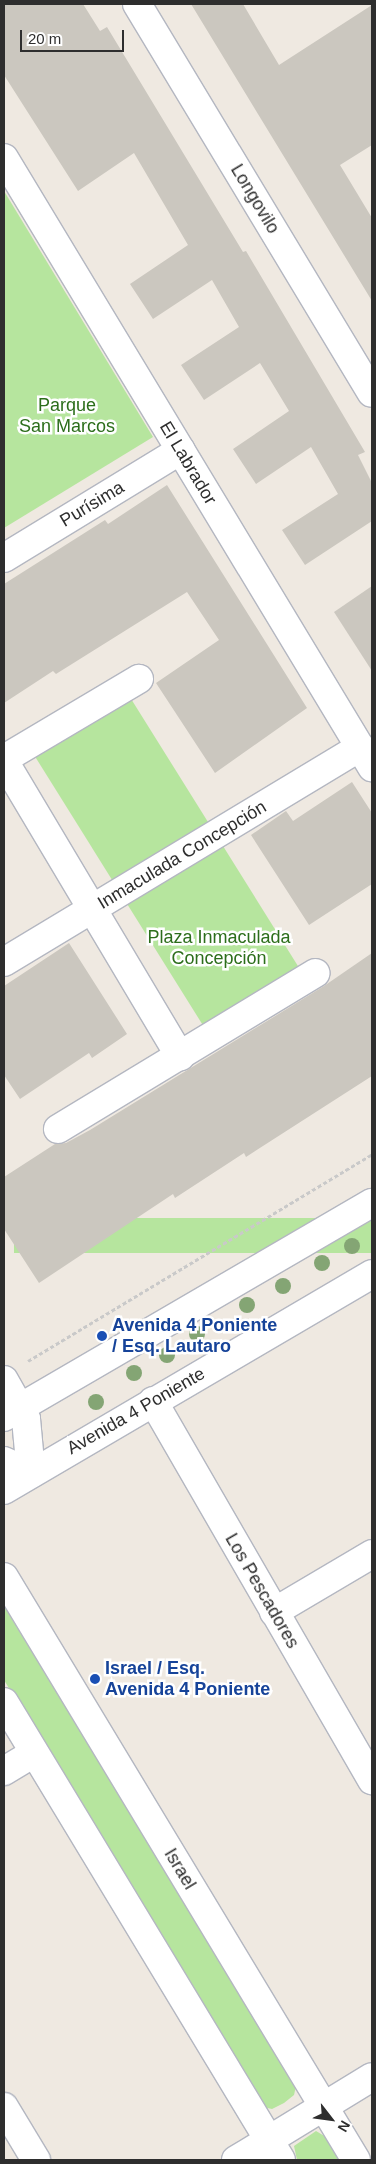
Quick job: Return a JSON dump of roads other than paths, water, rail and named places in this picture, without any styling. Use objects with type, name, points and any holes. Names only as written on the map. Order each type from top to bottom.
[{"type":"street","name":"Longovilo","points":[[137,4],[372,394]]},
{"type":"street","name":"El Labrador","points":[[4,158],[366,757]]},
{"type":"street","name":"Purísima","points":[[4,558],[180,450]]},
{"type":"street","points":[[139,679],[4,760],[180,1056]]},
{"type":"street","name":"Inmaculada Concepción","points":[[4,962],[92,909],[366,757]]},
{"type":"street","points":[[58,1129],[316,973]]},
{"type":"street","points":[[12,1412],[372,1203]]},
{"type":"street","name":"Avenida 4 Poniente","points":[[4,1490],[31,1472],[372,1274]]},
{"type":"street","points":[[4,1461],[31,1472],[29,1432],[12,1412],[12,1373]]},
{"type":"street","name":"Los Pescadores","points":[[153,1401],[371,1776]]},
{"type":"street","points":[[274,1612],[372,1554]]},
{"type":"street","name":"Israel","points":[[4,1577],[356,2160]]},
{"type":"street","points":[[4,1702],[275,2150]]},
{"type":"street","points":[[4,1771],[34,1753]]},
{"type":"street","points":[[236,2160],[275,2150],[322,2106],[372,2077]]},
{"type":"street","points":[[4,2106],[36,2160]]},
{"type":"place","name":"Avenida 4 Poniente / Esq. Lautaro","points":[[102,1336]]},
{"type":"place","name":"Israel / Esq. Avenida 4 Poniente","points":[[95,1679]]},
{"type":"park label","name":"Parque San Marcos","points":[[67,416]]},
{"type":"park label","name":"Plaza Inmaculada Concepción","points":[[219,948]]}]
